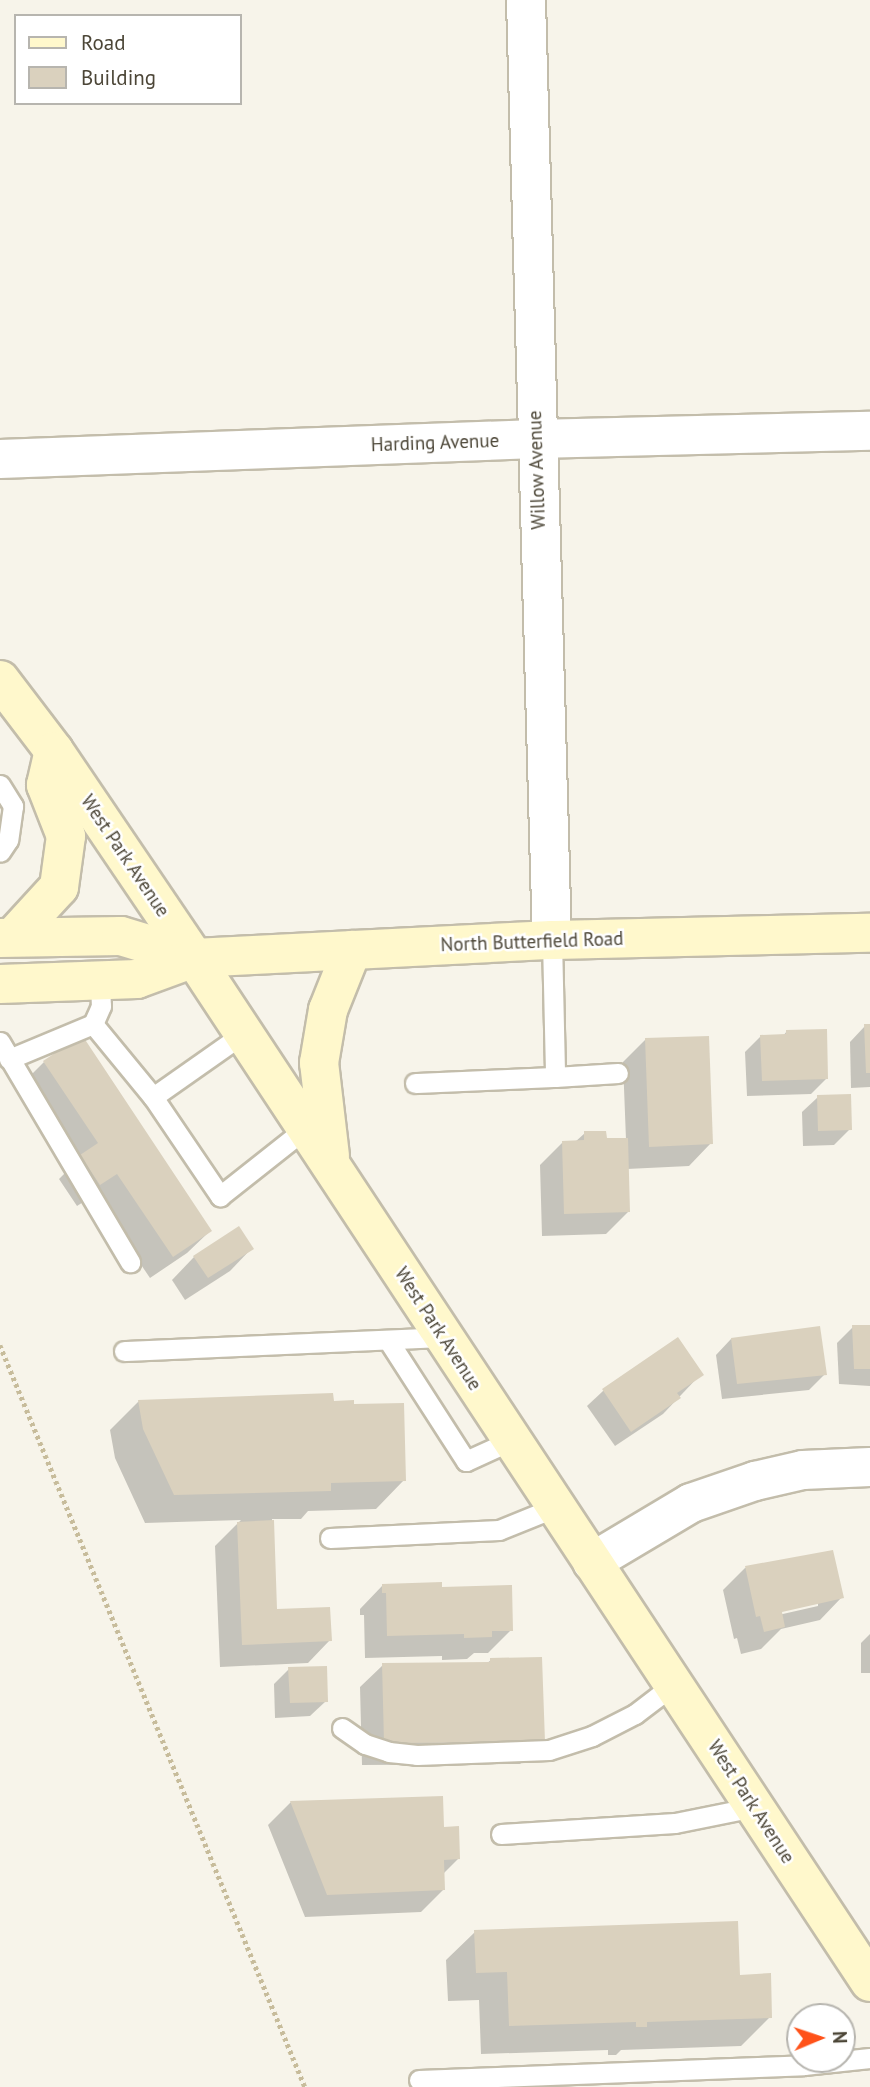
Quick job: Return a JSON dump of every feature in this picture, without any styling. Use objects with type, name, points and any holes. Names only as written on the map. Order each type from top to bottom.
[{"type":"main road","name":"West Park Avenue","points":[[0,680],[54,751],[194,958],[870,1982]]},
{"type":"main road","points":[[6,938],[59,887],[66,836],[46,785],[54,751]]},
{"type":"main road","name":"North Butterfield Road","points":[[194,958],[552,940],[870,933]]},
{"type":"main road","points":[[6,938],[121,936],[194,958]]},
{"type":"main road","points":[[331,1165],[319,1063],[328,1010],[352,950]]},
{"type":"main road","points":[[0,984],[137,979],[194,958]]},
{"type":"street","name":"Willow Avenue","points":[[526,0],[536,439],[552,940]]},
{"type":"street","name":"Harding Avenue","points":[[0,459],[536,439],[870,431]]},
{"type":"street","points":[[592,1562],[691,1503],[755,1481],[803,1470],[870,1467]]},
{"type":"lane","points":[[0,785],[13,806],[8,840],[0,852]]},
{"type":"lane","points":[[552,940],[555,1077]]},
{"type":"lane","points":[[100,980],[101,1006],[93,1024],[4,1050],[130,1262]]},
{"type":"lane","points":[[93,1024],[153,1097],[220,1196],[306,1128]]},
{"type":"lane","points":[[153,1097],[244,1033]]},
{"type":"lane","points":[[415,1083],[618,1073]]},
{"type":"lane","points":[[124,1351],[444,1337]]},
{"type":"lane","points":[[388,1340],[466,1461],[512,1440]]},
{"type":"lane","points":[[330,1538],[499,1530],[556,1507]]},
{"type":"lane","points":[[342,1728],[365,1744],[408,1754],[549,1750],[592,1736],[635,1714],[673,1685]]},
{"type":"lane","points":[[501,1834],[675,1824],[754,1807]]},
{"type":"lane","points":[[419,2080],[790,2066],[870,2058]]},
{"type":"path","points":[[0,1345],[305,2087]]},
{"type":"building","points":[[864,1024],[870,1024],[870,1073],[866,1073]]},
{"type":"building","points":[[827,1029],[828,1079],[762,1081],[760,1035],[786,1034],[786,1030]]},
{"type":"building","points":[[82,1035],[212,1231],[173,1257],[117,1174],[100,1185],[80,1155],[98,1143],[43,1061]]},
{"type":"building","points":[[709,1036],[713,1144],[649,1147],[645,1038]]},
{"type":"building","points":[[851,1094],[852,1130],[818,1131],[817,1095]]},
{"type":"building","points":[[584,1131],[606,1131],[607,1138],[628,1138],[630,1212],[564,1214],[562,1141],[584,1140]]},
{"type":"building","points":[[239,1226],[254,1249],[208,1278],[193,1256]]},
{"type":"building","points":[[852,1325],[870,1325],[870,1369],[854,1369]]},
{"type":"building","points":[[820,1326],[827,1375],[737,1384],[731,1338]]},
{"type":"building","points":[[678,1337],[704,1375],[677,1393],[681,1398],[631,1432],[602,1389]]},
{"type":"building","points":[[333,1393],[334,1401],[354,1400],[354,1404],[404,1403],[406,1481],[331,1483],[331,1491],[174,1495],[143,1429],[138,1400]]},
{"type":"building","points":[[274,1520],[277,1609],[330,1607],[332,1641],[242,1645],[237,1522]]},
{"type":"building","points":[[833,1550],[844,1598],[782,1612],[785,1627],[764,1632],[760,1616],[756,1617],[745,1566]]},
{"type":"building","points":[[442,1582],[442,1587],[512,1585],[513,1631],[492,1631],[492,1637],[464,1638],[464,1634],[387,1636],[386,1593],[382,1593],[382,1584]]},
{"type":"building","points":[[542,1657],[545,1742],[384,1743],[382,1663],[490,1662],[490,1658]]},
{"type":"building","points":[[327,1666],[328,1702],[290,1703],[288,1667]]},
{"type":"building","points":[[443,1796],[444,1827],[459,1826],[460,1859],[444,1860],[445,1890],[327,1895],[290,1801]]},
{"type":"building","points":[[738,1921],[740,1975],[771,1973],[772,2018],[647,2022],[647,2027],[636,2027],[636,2022],[509,2026],[507,1972],[476,1973],[474,1930]]}]
